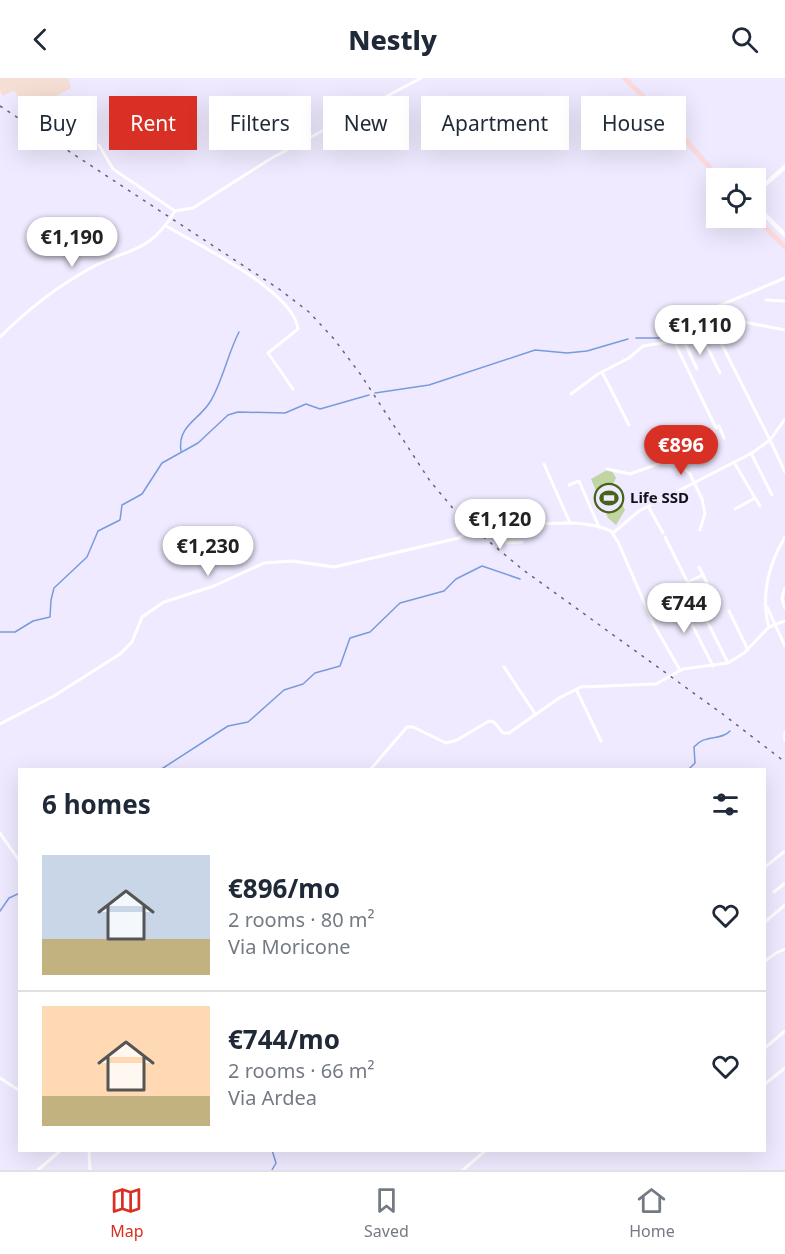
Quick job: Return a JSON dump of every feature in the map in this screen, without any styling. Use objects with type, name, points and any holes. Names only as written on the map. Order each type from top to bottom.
[{"type":"main road","points":[[624,78],[666,118],[710,168]]},
{"type":"main road","points":[[766,228],[785,247]]},
{"type":"street","points":[[0,337],[41,299],[92,267],[144,246],[158,236],[174,213],[195,207],[270,159],[421,78]]},
{"type":"street","points":[[99,145],[113,169],[174,213]]},
{"type":"street","points":[[785,167],[764,185],[757,200],[764,214],[785,236]]},
{"type":"street","points":[[166,225],[248,273],[287,308],[298,329],[268,353],[293,389]]},
{"type":"street","points":[[720,374],[699,330],[702,314],[785,278]]},
{"type":"street","points":[[766,300],[785,302]]},
{"type":"street","points":[[744,322],[785,330]]},
{"type":"street","points":[[571,394],[602,372],[629,358],[643,346],[674,341],[708,327],[715,331],[785,471]]},
{"type":"street","points":[[682,337],[697,369]]},
{"type":"street","points":[[674,341],[716,428],[719,426],[724,438]]},
{"type":"street","points":[[602,372],[629,425]]},
{"type":"street","points":[[613,533],[627,519],[648,506],[751,453],[770,440],[784,422]]},
{"type":"street","points":[[763,427],[774,432]]},
{"type":"street","points":[[662,440],[677,464],[687,471],[694,481],[704,506],[700,530]]},
{"type":"street","points":[[751,453],[772,495]]},
{"type":"street","points":[[734,462],[760,506]]},
{"type":"street","points":[[544,464],[570,523]]},
{"type":"street","points":[[607,468],[630,474],[658,464],[677,464]]},
{"type":"street","points":[[569,485],[579,481],[598,527]]},
{"type":"street","points":[[735,509],[755,498]]},
{"type":"street","points":[[648,506],[728,663]]},
{"type":"street","points":[[475,524],[485,521],[503,525],[570,523],[598,527],[613,533],[654,625],[680,670]]},
{"type":"street","points":[[503,525],[507,543],[522,542]]},
{"type":"street","points":[[0,724],[54,696],[120,654],[131,644],[142,617],[160,604],[214,586],[264,563],[296,561],[334,567],[460,537],[468,531]]},
{"type":"street","points":[[769,627],[766,604],[768,580],[785,537]]},
{"type":"street","points":[[699,567],[708,585]]},
{"type":"street","points":[[688,582],[703,575]]},
{"type":"street","points":[[785,588],[782,598],[785,608]]},
{"type":"street","points":[[675,591],[712,666]]},
{"type":"street","points":[[766,604],[785,646]]},
{"type":"street","points":[[729,611],[748,650]]},
{"type":"street","points":[[372,768],[406,727],[413,727],[447,743],[490,721],[494,722],[503,733],[509,733],[576,689],[590,685],[619,687],[656,684],[666,681],[680,670],[728,663],[748,650],[769,627],[785,621]]},
{"type":"street","points":[[504,667],[536,715]]},
{"type":"street","points":[[576,689],[602,741]]},
{"type":"street","points":[[784,740],[785,732]]},
{"type":"street","points":[[0,833],[18,859]]},
{"type":"street","points":[[766,866],[785,851]]},
{"type":"street","points":[[774,892],[785,882]]},
{"type":"street","points":[[766,921],[785,905]]},
{"type":"street","points":[[766,960],[785,949]]},
{"type":"street","points":[[766,1047],[785,1031]]},
{"type":"street","points":[[766,1083],[785,1068]]},
{"type":"street","points":[[0,1078],[18,1090]]},
{"type":"street","points":[[38,1170],[59,1152]]},
{"type":"street","points":[[89,1152],[90,1170]]},
{"type":"street","points":[[462,1170],[484,1152]]},
{"type":"shaded area","points":[[0,78],[68,78],[71,88],[56,96],[18,97],[14,90],[3,96],[0,91]]},
{"type":"green space","name":"Life SSD","points":[[607,470],[612,471],[616,478],[613,484],[625,510],[616,525],[608,518],[591,479]]},
{"type":"waterway","points":[[181,451],[182,435],[210,402],[239,332]]},
{"type":"waterway","points":[[636,338],[671,338]]},
{"type":"waterway","points":[[375,393],[429,385],[535,350],[567,353],[587,351],[628,339]]},
{"type":"waterway","points":[[0,632],[15,632],[33,621],[50,617],[54,588],[87,557],[98,531],[120,520],[122,505],[142,494],[162,463],[198,443],[228,415],[238,412],[285,413],[306,404],[320,409],[369,395]]},
{"type":"waterway","points":[[163,768],[228,726],[248,722],[284,690],[303,684],[315,673],[340,666],[350,638],[370,632],[400,603],[444,591],[456,579],[482,566],[520,579]]},
{"type":"waterway","points":[[690,768],[695,763],[694,747],[698,743],[722,736],[730,731]]},
{"type":"waterway","points":[[0,911],[9,898],[18,894]]},
{"type":"waterway","points":[[272,1170],[276,1163],[273,1152]]},
{"type":"railway","points":[[0,106],[279,289],[309,312],[334,339],[361,375],[430,481],[462,519],[522,569],[724,715],[785,762]]},
{"type":"place","name":"Life SSD","points":[[609,498]]}]
